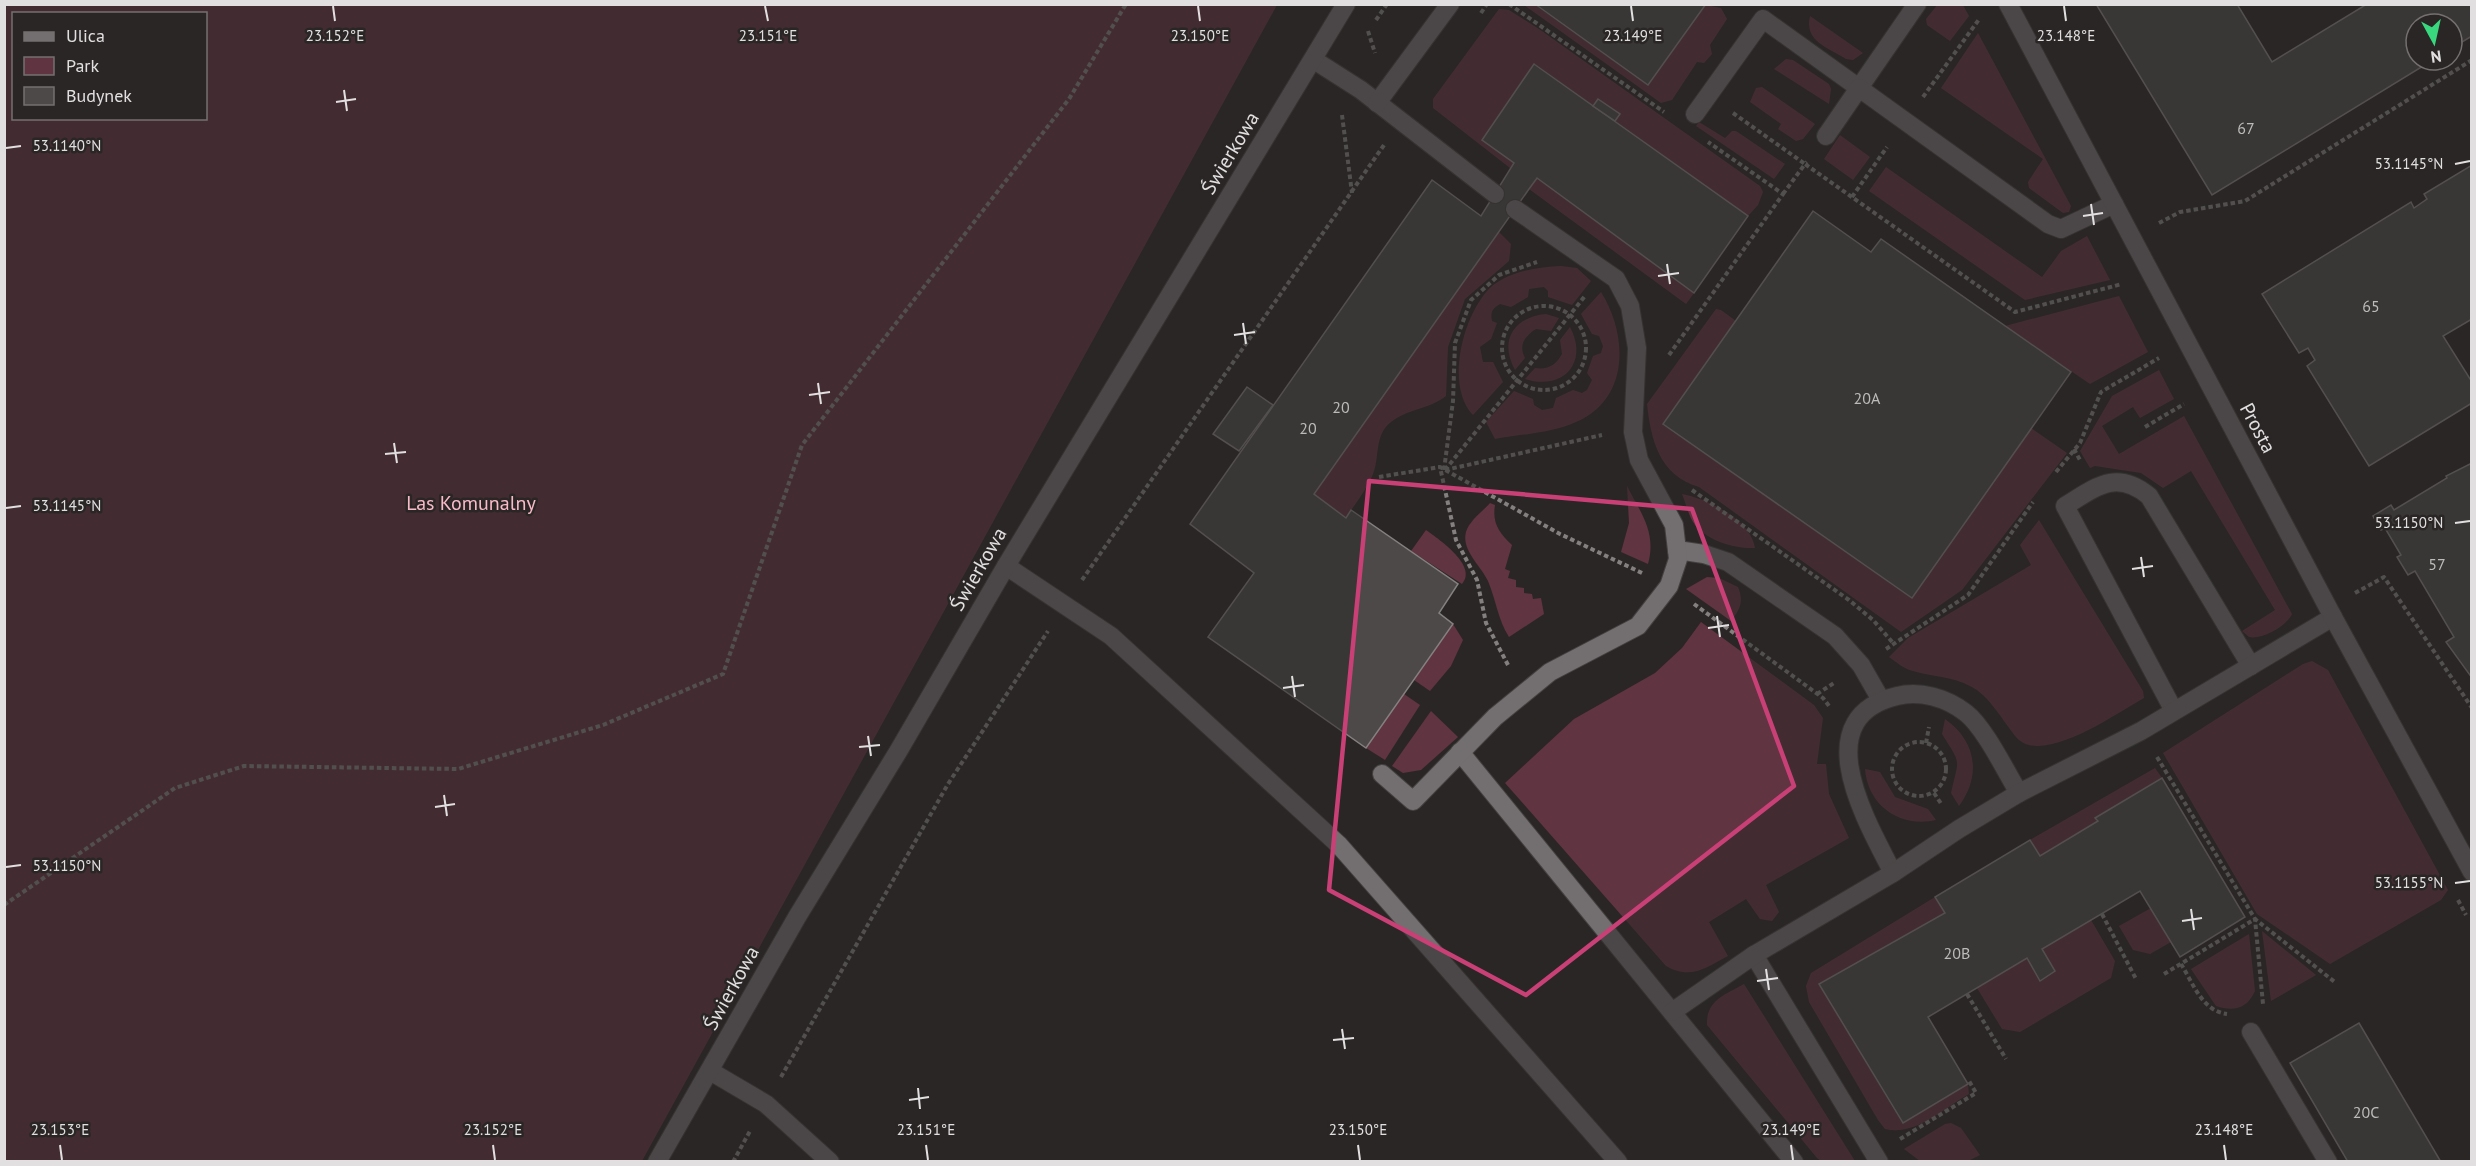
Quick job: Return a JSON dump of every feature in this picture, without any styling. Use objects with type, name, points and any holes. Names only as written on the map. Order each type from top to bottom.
[{"type":"street","name":"Świerkowa","points":[[657,1161],[797,917],[899,750],[1005,566],[1347,4]]},
{"type":"street","points":[[1377,103],[1450,4]]},
{"type":"street","points":[[1826,136],[1917,4]]},
{"type":"street","name":"Prosta","points":[[2008,4],[2333,617],[2472,872]]},
{"type":"street","points":[[1695,114],[1768,12],[1859,88],[2048,224],[2061,229],[2114,204]]},
{"type":"street","points":[[1314,60],[1377,103],[1495,194]]},
{"type":"street","points":[[1382,774],[1413,801],[1460,752],[1550,672],[1638,626],[1669,585],[1678,559],[1674,525],[1639,460],[1636,448],[1633,432],[1633,401],[1636,348],[1630,306],[1616,279],[1515,209]]},
{"type":"street","points":[[2175,711],[2065,506],[2101,484],[2118,481],[2136,486],[2149,496],[2251,666]]},
{"type":"street","points":[[1677,550],[1704,554],[1728,562],[1834,636],[1861,665],[1881,700]]},
{"type":"street","points":[[1005,566],[1111,636],[1339,845],[1618,1161]]},
{"type":"street","points":[[1672,1012],[1754,955],[1893,873],[2019,793],[2140,731],[2333,617]]},
{"type":"street","points":[[1893,873],[1860,808],[1851,776],[1848,752],[1851,729],[1866,710],[1881,700],[1909,693],[1936,697],[1966,713],[1981,731],[2019,793]]},
{"type":"street","points":[[1460,752],[1794,1161]]},
{"type":"street","points":[[1754,955],[1877,1158]]},
{"type":"street","points":[[2251,1032],[2328,1161]]},
{"type":"street","points":[[710,1071],[766,1104],[830,1161]]},
{"type":"path","points":[[4,905],[175,788],[244,766],[458,769],[603,725],[723,674],[802,445],[1069,99],[1126,4]]},
{"type":"path","points":[[1509,4],[1666,113]]},
{"type":"path","points":[[2149,228],[2180,212],[2245,201],[2472,60]]},
{"type":"path","points":[[1707,95],[2014,312],[2123,284]]},
{"type":"path","points":[[1633,401],[1826,136]]},
{"type":"path","points":[[1705,140],[1783,194]]},
{"type":"path","points":[[733,1161],[948,784],[1065,604],[1352,194]]},
{"type":"path","points":[[1523,694],[1486,623],[1478,580],[1456,540],[1442,469],[1453,401],[1455,343],[1471,300],[1500,275],[1535,263],[1586,258]]},
{"type":"path","points":[[1442,469],[1515,379],[1556,334],[1570,313],[1605,271]]},
{"type":"path","points":[[1551,305],[1570,313],[1583,329],[1587,348],[1582,367],[1570,382],[1552,390],[1532,389],[1515,379],[1503,361],[1502,339],[1511,320],[1529,307],[1551,305]]},
{"type":"path","points":[[2052,478],[2080,443],[2101,392],[2162,356]]},
{"type":"path","points":[[2145,426],[2187,403]]},
{"type":"path","points":[[1379,477],[1442,469],[1611,432],[1636,448]]},
{"type":"path","points":[[1442,469],[1560,534],[1669,585],[1817,694],[1829,707],[1829,713]]},
{"type":"path","points":[[1689,488],[1715,504],[1849,600],[1874,620],[1894,644]]},
{"type":"path","points":[[1817,694],[1968,595],[2037,496]]},
{"type":"path","points":[[2349,596],[2384,577],[2472,708]]},
{"type":"path","points":[[2140,731],[2255,919],[2336,983]]},
{"type":"path","points":[[1916,742],[1928,743],[1938,750],[1945,760],[1946,772],[1942,784],[1934,793],[1922,797],[1910,795],[1899,789],[1893,778],[1892,766],[1896,754],[1905,746],[1916,742]]},
{"type":"path","points":[[2102,914],[2136,979]]},
{"type":"path","points":[[2164,974],[2255,919]]},
{"type":"path","points":[[2255,919],[2264,1007]]},
{"type":"path","points":[[2181,964],[2205,1003],[2214,1012],[2232,1014]]},
{"type":"path","points":[[1967,994],[2006,1059]]},
{"type":"path","points":[[2255,1004],[2263,999]]},
{"type":"path","points":[[1877,1158],[1976,1093],[1969,1081],[1971,1080]]},
{"type":"highlighted area","points":[[1369,481],[1692,509],[1794,786],[1526,995],[1329,890]]},
{"type":"green space","name":"Las Komunalny","points":[[5,4],[1277,5],[642,1161],[5,1161]]},
{"type":"green space","points":[[1938,4],[1963,5],[1969,16],[1950,41],[1927,25],[1926,19]]},
{"type":"green space","points":[[1524,5],[1535,5],[1648,85],[1706,5],[1721,8],[1727,19],[1710,45],[1712,54],[1704,63],[1697,62],[1672,100],[1661,103]]},
{"type":"green space","points":[[1499,9],[1509,10],[1539,29],[1760,186],[1763,192],[1758,205],[1748,216],[1615,121],[1619,114],[1598,99],[1593,106],[1535,64],[1482,140],[1514,163],[1510,168],[1433,108],[1433,99]]},
{"type":"green space","points":[[1810,16],[1863,53],[1853,60],[1846,59],[1825,47],[1810,32]]},
{"type":"green space","points":[[1978,33],[2071,206],[2069,212],[2063,213],[2029,188],[2028,182],[2043,159],[1941,88]]},
{"type":"green space","points":[[1786,59],[1793,60],[1829,84],[1831,89],[1829,104],[1774,69]]},
{"type":"green space","points":[[1762,87],[1815,124],[1803,139],[1796,141],[1778,129],[1781,124],[1750,102],[1756,88]]},
{"type":"green space","points":[[1699,122],[1725,138],[1732,131],[1736,131],[1785,164],[1774,179],[1696,126]]},
{"type":"green space","points":[[1840,135],[1870,157],[1853,180],[1824,159]]},
{"type":"green space","points":[[1886,167],[2042,277],[2061,251],[2087,236],[2110,280],[2025,300],[1869,191]]},
{"type":"green space","points":[[1537,178],[1694,293],[1686,304],[1529,189]]},
{"type":"green space","points":[[1499,232],[1511,244],[1509,261],[1465,299],[1448,347],[1446,396],[1433,404],[1397,418],[1386,427],[1380,440],[1373,474],[1346,518],[1314,494]]},
{"type":"green space","points":[[1561,266],[1577,268],[1591,281],[1572,305],[1548,297],[1548,291],[1544,287],[1529,289],[1528,297],[1511,307],[1500,304],[1493,311],[1492,321],[1497,323],[1491,339],[1480,347],[1483,362],[1493,362],[1503,382],[1473,415],[1464,402],[1459,368],[1466,331],[1481,298],[1491,287],[1506,277],[1533,269]]},
{"type":"green space","points":[[1601,292],[1616,327],[1619,346],[1619,364],[1615,382],[1606,398],[1594,412],[1567,426],[1495,439],[1486,422],[1514,391],[1533,399],[1534,405],[1542,410],[1553,408],[1556,398],[1573,390],[1582,393],[1587,390],[1592,380],[1587,373],[1593,356],[1601,353],[1603,346],[1599,336],[1592,334],[1581,314]]},
{"type":"green space","points":[[2119,296],[2148,352],[2090,384],[2005,326]]},
{"type":"green space","points":[[1716,309],[1736,321],[1663,425],[1912,598],[2031,428],[2067,453],[1962,590],[1901,632],[1699,487],[1675,474],[1660,455],[1651,430],[1647,404]]},
{"type":"green space","points":[[1546,314],[1559,318],[1551,331],[1536,329],[1526,338],[1522,349],[1525,358],[1515,370],[1508,349],[1512,332],[1525,320]]},
{"type":"green space","points":[[1570,327],[1575,340],[1576,352],[1569,371],[1551,381],[1539,382],[1525,379],[1535,368],[1548,367],[1557,361],[1562,354],[1560,340]]},
{"type":"green space","points":[[2159,370],[2174,399],[2140,418],[2133,407],[2102,426],[2119,454],[2184,416],[2292,614],[2280,627],[2267,634],[2249,637],[2242,631],[2275,610],[2191,471],[2163,488],[2141,473],[2095,466],[2090,468],[2080,451],[2112,396]]},
{"type":"green space","points":[[1627,486],[1649,532],[1648,564],[1621,552],[1629,523]]},
{"type":"green space","points":[[1682,494],[1727,512],[1746,528],[1755,548],[1739,547],[1714,540],[1700,531],[1689,514]]},
{"type":"green space","points":[[1490,503],[1495,505],[1498,527],[1512,545],[1505,569],[1510,571],[1508,578],[1516,580],[1516,587],[1524,588],[1524,593],[1532,594],[1533,599],[1541,598],[1544,614],[1509,637],[1502,624],[1488,581],[1469,551],[1465,539],[1470,524]]},
{"type":"green space","points":[[2039,520],[2143,691],[2144,698],[2098,725],[2060,742],[2043,746],[2028,745],[2016,737],[1990,702],[1977,690],[1956,680],[1910,670],[1889,657],[1908,638],[2031,565],[2020,545]]},
{"type":"green space","points":[[1426,530],[1448,547],[1461,562],[1466,577],[1462,584],[1411,551]]},
{"type":"green space","points":[[1707,577],[1719,578],[1738,587],[1741,597],[1740,605],[1731,621],[1686,589]]},
{"type":"green space","points":[[1701,622],[1814,705],[1823,718],[1817,764],[1826,764],[1829,794],[1849,838],[1766,885],[1779,912],[1772,921],[1760,919],[1746,899],[1709,922],[1728,956],[1698,971],[1683,972],[1666,966],[1505,783],[1574,719],[1655,673],[1682,648]]},
{"type":"green space","points":[[1453,624],[1463,640],[1451,666],[1430,691],[1414,680]]},
{"type":"green space","points":[[2312,661],[2328,670],[2448,890],[2441,900],[2330,964],[2257,914],[2163,753],[2303,664]]},
{"type":"green space","points":[[1404,694],[1420,705],[1385,760],[1366,748]]},
{"type":"green space","points":[[1431,711],[1458,737],[1421,770],[1403,773],[1392,766]]},
{"type":"green space","points":[[1945,719],[1964,738],[1972,759],[1971,782],[1959,806],[1951,793],[1957,762],[1942,734]]},
{"type":"green space","points":[[2155,768],[2162,778],[2096,817],[2098,821],[2040,856],[2030,840]]},
{"type":"green space","points":[[1865,769],[1880,772],[1895,797],[1928,809],[1936,820],[1910,821],[1888,811],[1872,794]]},
{"type":"green space","points":[[1935,897],[1945,913],[1819,984],[1902,1123],[1968,1084],[1969,1094],[1928,1120],[1907,1129],[1885,1129],[1809,1002],[1806,986],[1811,973]]},
{"type":"green space","points":[[2151,908],[2171,942],[2150,954],[2133,950],[2119,926]]},
{"type":"green space","points":[[2091,920],[2115,961],[2111,978],[2020,1032],[2002,1029],[1977,988],[2027,958],[2040,980],[2055,971],[2042,949]]},
{"type":"green space","points":[[2262,931],[2316,975],[2271,1001]]},
{"type":"green space","points":[[2249,934],[2255,991],[2248,1002],[2239,1008],[2228,1009],[2216,1006],[2191,969]]},
{"type":"green space","points":[[1744,984],[1855,1161],[1821,1161],[1817,1158],[1707,1025],[1713,1004]]},
{"type":"green space","points":[[1951,1123],[1961,1128],[1980,1155],[1968,1161],[1920,1161],[1904,1149],[1945,1124]]},
{"type":"building","points":[[1535,4],[1706,4],[1648,85]]},
{"type":"building","points":[[2096,4],[2237,4],[2272,62],[2367,4],[2472,4],[2472,36],[2464,41],[2464,12],[2404,12],[2404,72],[2413,72],[2212,195]]},
{"type":"building","points":[[1534,64],[1748,216],[1694,293],[1537,178],[1529,189],[1314,494],[1346,518],[1351,510],[1458,584],[1439,613],[1453,624],[1366,748],[1208,637],[1254,573],[1190,524],[1432,180],[1481,216],[1514,163],[1482,140]]},
{"type":"building","points":[[1598,99],[1620,114],[1615,121],[1593,106]]},
{"type":"building","points":[[2472,165],[2472,319],[2443,336],[2472,382],[2472,403],[2369,466],[2307,366],[2315,360],[2308,348],[2299,353],[2262,294],[2411,202],[2414,208],[2427,199],[2424,194]]},
{"type":"building","points":[[1813,211],[1871,252],[1881,239],[2071,372],[1912,598],[1663,424]]},
{"type":"building","points":[[1247,387],[1273,405],[1239,451],[1213,434]]},
{"type":"building","points":[[2472,463],[2472,678],[2446,642],[2454,637],[2415,571],[2408,575],[2397,557],[2401,555],[2385,528],[2381,530],[2373,516],[2391,505],[2394,510],[2447,478],[2446,476]]},
{"type":"building","points":[[2162,778],[2245,917],[2180,957],[2140,891],[2042,949],[2055,971],[2040,981],[2027,958],[1928,1017],[1968,1084],[1903,1123],[1819,984],[1945,913],[1935,897],[2030,840],[2040,856],[2098,821],[2095,818]]},
{"type":"building","points":[[2359,1023],[2441,1162],[2348,1162],[2290,1063]]}]
